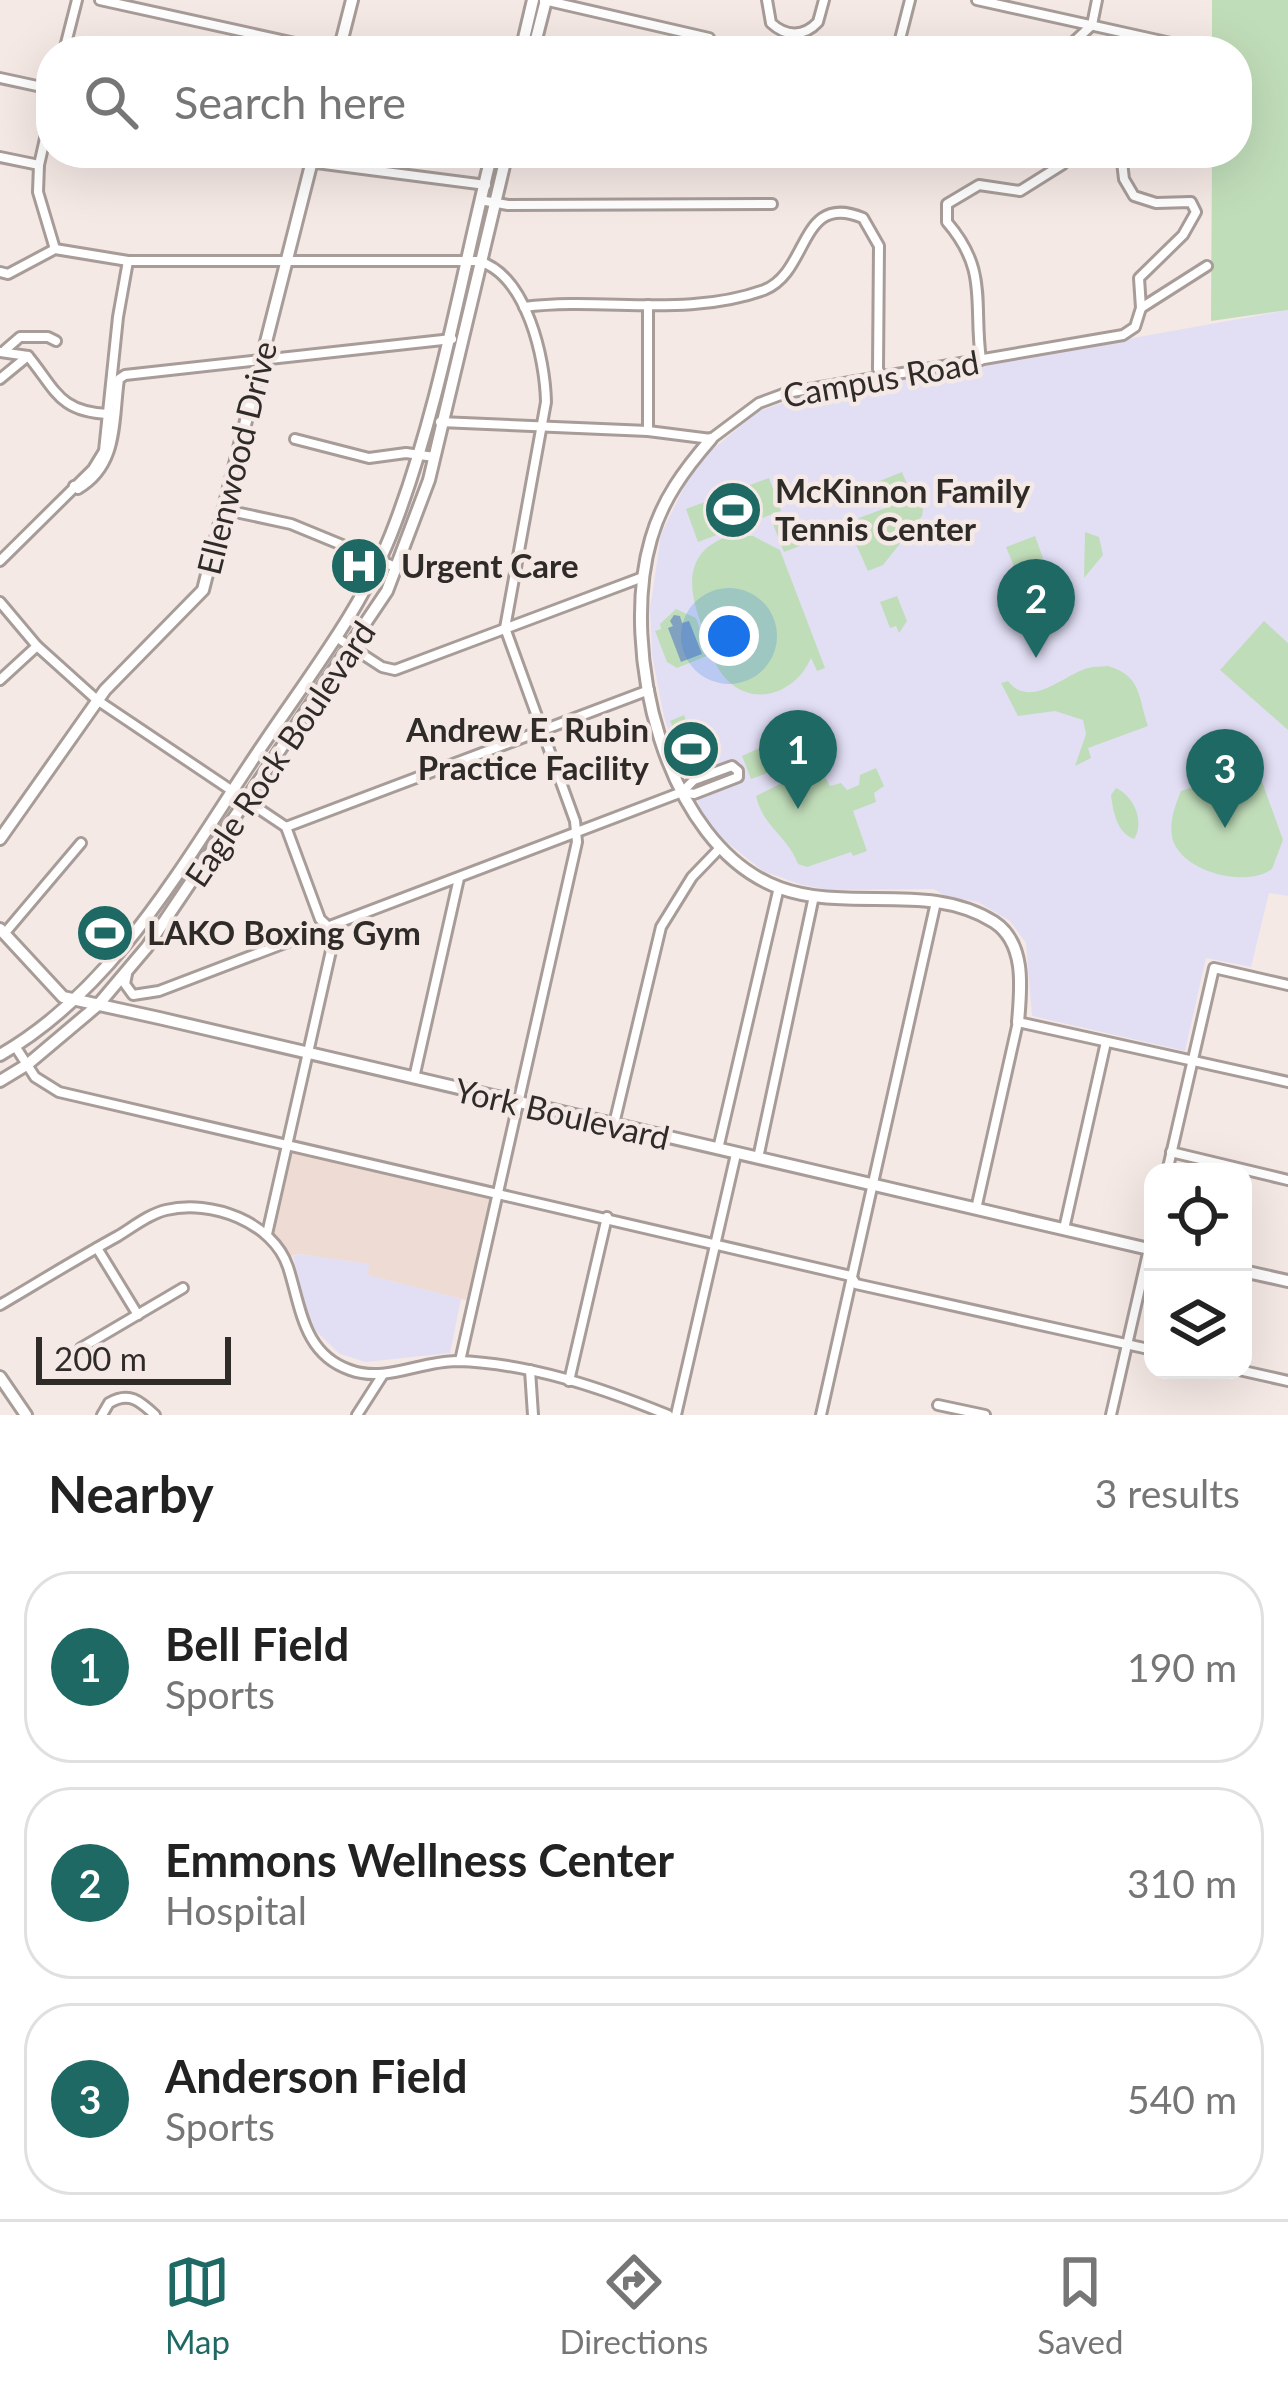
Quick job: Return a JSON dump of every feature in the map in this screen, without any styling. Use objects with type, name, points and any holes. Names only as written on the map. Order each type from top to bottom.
[{"type":"main road","points":[[340,36],[352,0]]},
{"type":"main road","points":[[527,36],[542,1]]},
{"type":"main road","points":[[536,36],[542,1]]},
{"type":"main road","name":"Ellenwood Drive","points":[[0,839],[97,700],[199,598],[226,510],[310,168]]},
{"type":"main road","name":"Eagle Rock Boulevard","points":[[473,260],[488,168]]},
{"type":"main road","name":"Eagle Rock Boulevard","points":[[0,1054],[72,1001],[125,944],[336,637],[380,560],[428,420],[504,168]]},
{"type":"main road","name":"Eagle Rock Boulevard","points":[[0,1081],[28,1064],[98,1004],[137,961],[352,647],[398,568],[434,457],[453,339]]},
{"type":"main road","name":"Campus Road","points":[[711,439],[680,477],[662,509],[643,577],[643,646],[649,690],[660,736],[682,792],[719,849],[779,887],[814,896],[936,902],[996,923],[1013,942],[1019,977],[1018,1022]]},
{"type":"main road","points":[[1,933],[72,1001]]},
{"type":"main road","points":[[125,944],[137,961]]},
{"type":"main road","name":"York Boulevard","points":[[72,1001],[1144,1247]]},
{"type":"main road","points":[[1247,1271],[1288,1281]]},
{"type":"main road","points":[[0,1377],[26,1415]]},
{"type":"street","points":[[68,36],[77,0]]},
{"type":"street","points":[[100,0],[266,36]]},
{"type":"street","points":[[766,0],[771,23],[795,34],[818,22],[824,0]]},
{"type":"street","points":[[901,36],[910,0]]},
{"type":"street","points":[[977,0],[1138,36]]},
{"type":"street","points":[[1081,36],[1092,26],[1097,0]]},
{"type":"street","points":[[542,1],[701,36]]},
{"type":"street","points":[[0,79],[36,86]]},
{"type":"street","points":[[0,157],[36,164]]},
{"type":"street","points":[[39,168],[38,192],[55,249]]},
{"type":"street","points":[[376,168],[499,188]]},
{"type":"street","points":[[981,361],[974,261],[947,223],[947,204],[979,185],[1020,191],[1057,168]]},
{"type":"street","points":[[1123,168],[1134,196],[1156,203],[1190,202],[1196,212],[1183,235],[1138,278],[1142,308]]},
{"type":"street","points":[[480,200],[772,204]]},
{"type":"street","points":[[524,308],[714,302],[772,286],[789,272],[818,221],[836,212],[855,214],[868,223],[878,245],[881,377]]},
{"type":"street","points":[[0,272],[8,274],[55,249],[128,261],[473,260],[487,263],[502,276],[524,308],[543,364],[543,427],[505,628],[578,831],[460,1361]]},
{"type":"street","points":[[0,561],[93,469],[104,451],[128,261]]},
{"type":"street","name":"Campus Road","points":[[711,439],[772,397],[1123,335],[1135,327],[1142,308],[1207,266]]},
{"type":"street","points":[[648,305],[648,431]]},
{"type":"street","points":[[3,351],[20,337],[56,341]]},
{"type":"street","points":[[74,486],[86,486],[110,455],[118,379],[124,375],[453,339]]},
{"type":"street","points":[[3,351],[28,356],[68,406],[109,413]]},
{"type":"street","points":[[0,379],[28,356]]},
{"type":"street","points":[[428,420],[648,431],[711,439]]},
{"type":"street","points":[[296,440],[369,458],[434,457]]},
{"type":"street","points":[[226,510],[291,524],[398,568]]},
{"type":"street","points":[[336,637],[382,667],[395,670],[643,577]]},
{"type":"street","points":[[0,602],[37,646],[97,700],[286,827],[320,919],[335,937],[267,1234]]},
{"type":"street","points":[[0,680],[37,646]]},
{"type":"street","points":[[286,827],[649,690]]},
{"type":"street","points":[[137,961],[125,978],[130,993],[159,991],[682,792],[694,780],[731,766],[738,771],[737,777],[694,794],[682,792]]},
{"type":"street","points":[[1,933],[81,843]]},
{"type":"street","points":[[613,1125],[661,927],[692,877],[719,849]]},
{"type":"street","points":[[414,1080],[459,878]]},
{"type":"street","points":[[718,1150],[779,887]]},
{"type":"street","points":[[757,1159],[814,896]]},
{"type":"street","points":[[821,1415],[936,902]]},
{"type":"street","points":[[1169,1163],[1214,968],[1288,985]]},
{"type":"street","points":[[158,1018],[153,1005],[159,991]]},
{"type":"street","points":[[1018,1022],[1288,1082]]},
{"type":"street","name":"Campus Road","points":[[976,1209],[1018,1022]]},
{"type":"street","points":[[1064,1229],[1106,1042]]},
{"type":"street","points":[[15,1046],[35,1077],[59,1092],[607,1216],[850,1276],[856,1284],[1144,1348]]},
{"type":"street","points":[[1172,1152],[1288,1180]]},
{"type":"street","points":[[0,1305],[153,1215],[172,1209],[239,1218],[267,1234],[287,1264],[303,1323],[320,1351],[353,1372],[382,1376],[424,1364],[460,1361],[530,1370],[672,1415],[736,1154]]},
{"type":"street","points":[[569,1381],[607,1216]]},
{"type":"street","points":[[97,1248],[139,1315]]},
{"type":"street","points":[[1111,1415],[1145,1271]]},
{"type":"street","points":[[81,1348],[183,1288]]},
{"type":"street","points":[[530,1370],[532,1415]]},
{"type":"street","points":[[1252,1373],[1288,1382]]},
{"type":"street","points":[[357,1415],[382,1376]]},
{"type":"street","points":[[102,1415],[109,1402],[126,1396],[155,1415]]},
{"type":"street","points":[[938,1405],[986,1415]]},
{"type":"shaded area","points":[[1288,310],[1288,896],[1269,893],[1251,967],[1206,958],[1185,1051],[1032,1016],[1026,943],[1010,921],[978,902],[934,889],[831,890],[802,885],[763,871],[719,836],[701,810],[687,771],[681,768],[664,717],[652,655],[650,609],[661,534],[687,481],[713,449],[759,411],[794,399]]},
{"type":"shaded area","points":[[289,1145],[495,1193],[473,1302],[367,1275],[368,1264],[299,1254],[285,1257],[269,1233]]},
{"type":"shaded area","points":[[293,1256],[369,1264],[368,1275],[461,1299],[450,1353],[366,1362],[340,1354],[316,1331],[306,1307]]},
{"type":"green space","points":[[1212,0],[1288,0],[1288,310],[1211,321],[1212,168],[1252,168],[1252,36],[1212,36]]},
{"type":"green space","points":[[902,472],[911,494],[873,508],[865,487]]},
{"type":"green space","name":"McKinnon Family Tennis Center","points":[[769,478],[781,511],[698,542],[686,509]]},
{"type":"green space","points":[[912,498],[923,509],[922,516],[883,565],[868,571],[850,531],[861,526],[859,518]]},
{"type":"green space","points":[[788,513],[800,546],[784,552],[771,519]]},
{"type":"green space","points":[[1085,532],[1099,537],[1103,555],[1084,578]]},
{"type":"green space","points":[[729,536],[753,536],[780,550],[825,668],[817,671],[811,658],[786,687],[763,694],[738,689],[722,675],[692,587],[696,562],[703,552]]},
{"type":"green space","points":[[1035,536],[1043,558],[1015,569],[1006,547]]},
{"type":"green space","points":[[897,596],[907,621],[899,633],[896,626],[890,628],[880,602]]},
{"type":"green space","points":[[676,609],[696,618],[709,655],[677,668],[667,662],[655,631]]},
{"type":"green space","points":[[1264,621],[1288,643],[1288,730],[1220,670]]},
{"type":"green space","points":[[1108,666],[1133,682],[1148,726],[1088,748],[1091,758],[1075,766],[1086,734],[1083,720],[1055,711],[1018,716],[1001,683],[1036,691],[1088,668]]},
{"type":"green space","points":[[684,715],[699,754],[688,758],[670,721]]},
{"type":"green space","points":[[801,729],[812,757],[751,779],[742,756]]},
{"type":"green space","points":[[818,765],[830,786],[841,783],[847,790],[859,785],[860,775],[876,768],[884,786],[874,793],[876,802],[853,811],[867,851],[807,867],[798,864],[764,816],[756,796]]},
{"type":"green space","points":[[1247,769],[1260,776],[1283,840],[1272,869],[1249,877],[1207,871],[1184,856],[1173,841],[1178,797],[1181,791]]},
{"type":"green space","points":[[1116,788],[1136,810],[1134,839],[1117,821],[1111,795]]},
{"type":"water","points":[[674,615],[682,623],[689,621],[702,654],[681,662],[668,628],[673,626]]},
{"type":"place","name":"McKinnon Family Tennis Center","points":[[733,510]]},
{"type":"place","name":"Urgent Care","points":[[359,566]]},
{"type":"place","name":"Emmons Wellness Center","points":[[1036,658]]},
{"type":"place","name":"Andrew E. Rubin Practice Facility","points":[[691,749]]},
{"type":"place","name":"Bell Field","points":[[798,809]]},
{"type":"place","name":"Anderson Field","points":[[1225,828]]},
{"type":"place","name":"LAKO Boxing Gym","points":[[105,933]]}]
